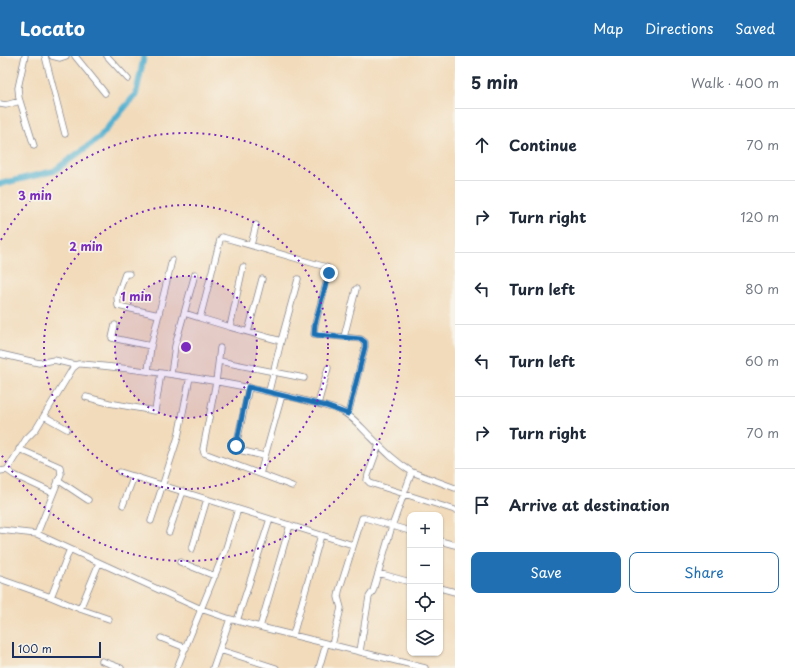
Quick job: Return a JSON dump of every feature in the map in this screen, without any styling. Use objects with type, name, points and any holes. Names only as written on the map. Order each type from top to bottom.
[{"type":"street","points":[[25,56],[18,88],[20,101],[34,146]]},
{"type":"street","points":[[45,56],[65,134]]},
{"type":"street","points":[[52,56],[60,58],[66,56]]},
{"type":"street","points":[[75,56],[105,93]]},
{"type":"street","points":[[106,56],[128,80]]},
{"type":"street","points":[[0,104],[6,105],[20,101]]},
{"type":"street","points":[[251,245],[256,225]]},
{"type":"street","points":[[200,318],[222,237],[326,267],[329,270],[329,273],[314,334],[361,339],[365,342],[348,414]]},
{"type":"street","points":[[148,371],[151,346],[172,260]]},
{"type":"street","points":[[230,327],[243,267]]},
{"type":"street","points":[[130,274],[125,274],[117,297],[118,306],[158,315]]},
{"type":"street","points":[[171,374],[175,346],[194,274]]},
{"type":"street","points":[[269,391],[298,278]]},
{"type":"street","points":[[248,332],[262,279]]},
{"type":"street","points":[[344,337],[356,289]]},
{"type":"street","points":[[184,313],[281,341]]},
{"type":"street","points":[[115,325],[112,338],[151,346]]},
{"type":"street","points":[[220,348],[204,453],[292,486]]},
{"type":"street","points":[[0,354],[39,363],[54,360],[75,365],[82,364],[171,374],[269,391],[318,404],[348,414],[379,445],[399,463],[412,472],[455,488]]},
{"type":"street","points":[[219,361],[304,378]]},
{"type":"street","points":[[7,470],[26,439],[36,429],[75,365]]},
{"type":"street","points":[[318,404],[328,368]]},
{"type":"street","points":[[86,397],[109,403],[155,411],[161,373]]},
{"type":"street","points":[[151,521],[178,437],[190,378]]},
{"type":"street","points":[[248,387],[236,446],[238,450],[264,456]]},
{"type":"street","points":[[260,474],[282,395]]},
{"type":"street","points":[[44,416],[67,429]]},
{"type":"street","points":[[379,445],[367,480],[374,485],[455,510]]},
{"type":"street","points":[[20,449],[60,468],[61,474],[37,534]]},
{"type":"street","points":[[0,471],[7,470],[53,494]]},
{"type":"street","points":[[120,472],[353,545]]},
{"type":"street","points":[[360,651],[369,597],[403,494],[412,472]]},
{"type":"street","points":[[123,505],[134,476]]},
{"type":"street","points":[[58,480],[88,500]]},
{"type":"street","points":[[169,532],[183,491]]},
{"type":"street","points":[[192,549],[207,499]]},
{"type":"street","points":[[177,668],[226,548],[238,509]]},
{"type":"street","points":[[319,668],[341,608],[338,597],[339,591],[362,518],[407,530]]},
{"type":"street","points":[[237,621],[270,519]]},
{"type":"street","points":[[260,627],[290,525]]},
{"type":"street","points":[[0,530],[37,534],[201,609],[237,621],[425,668]]},
{"type":"street","points":[[293,635],[321,535]]},
{"type":"street","points":[[443,542],[455,545]]},
{"type":"street","points":[[51,597],[70,549]]},
{"type":"street","points":[[180,562],[215,576]]},
{"type":"street","points":[[80,608],[98,563]]},
{"type":"street","points":[[378,573],[407,581]]},
{"type":"street","points":[[0,578],[109,620]]},
{"type":"street","points":[[443,589],[455,592]]},
{"type":"street","points":[[213,668],[230,618]]},
{"type":"street","points":[[161,638],[186,648]]},
{"type":"street","points":[[220,650],[276,668]]},
{"type":"street","points":[[102,661],[121,668]]},
{"type":"waterway","points":[[0,184],[54,171],[99,138],[136,94],[144,56]]},
{"type":"route","points":[[236,446],[248,387],[326,406],[348,414],[365,342],[361,339],[314,334],[315,324],[329,273]]}]
